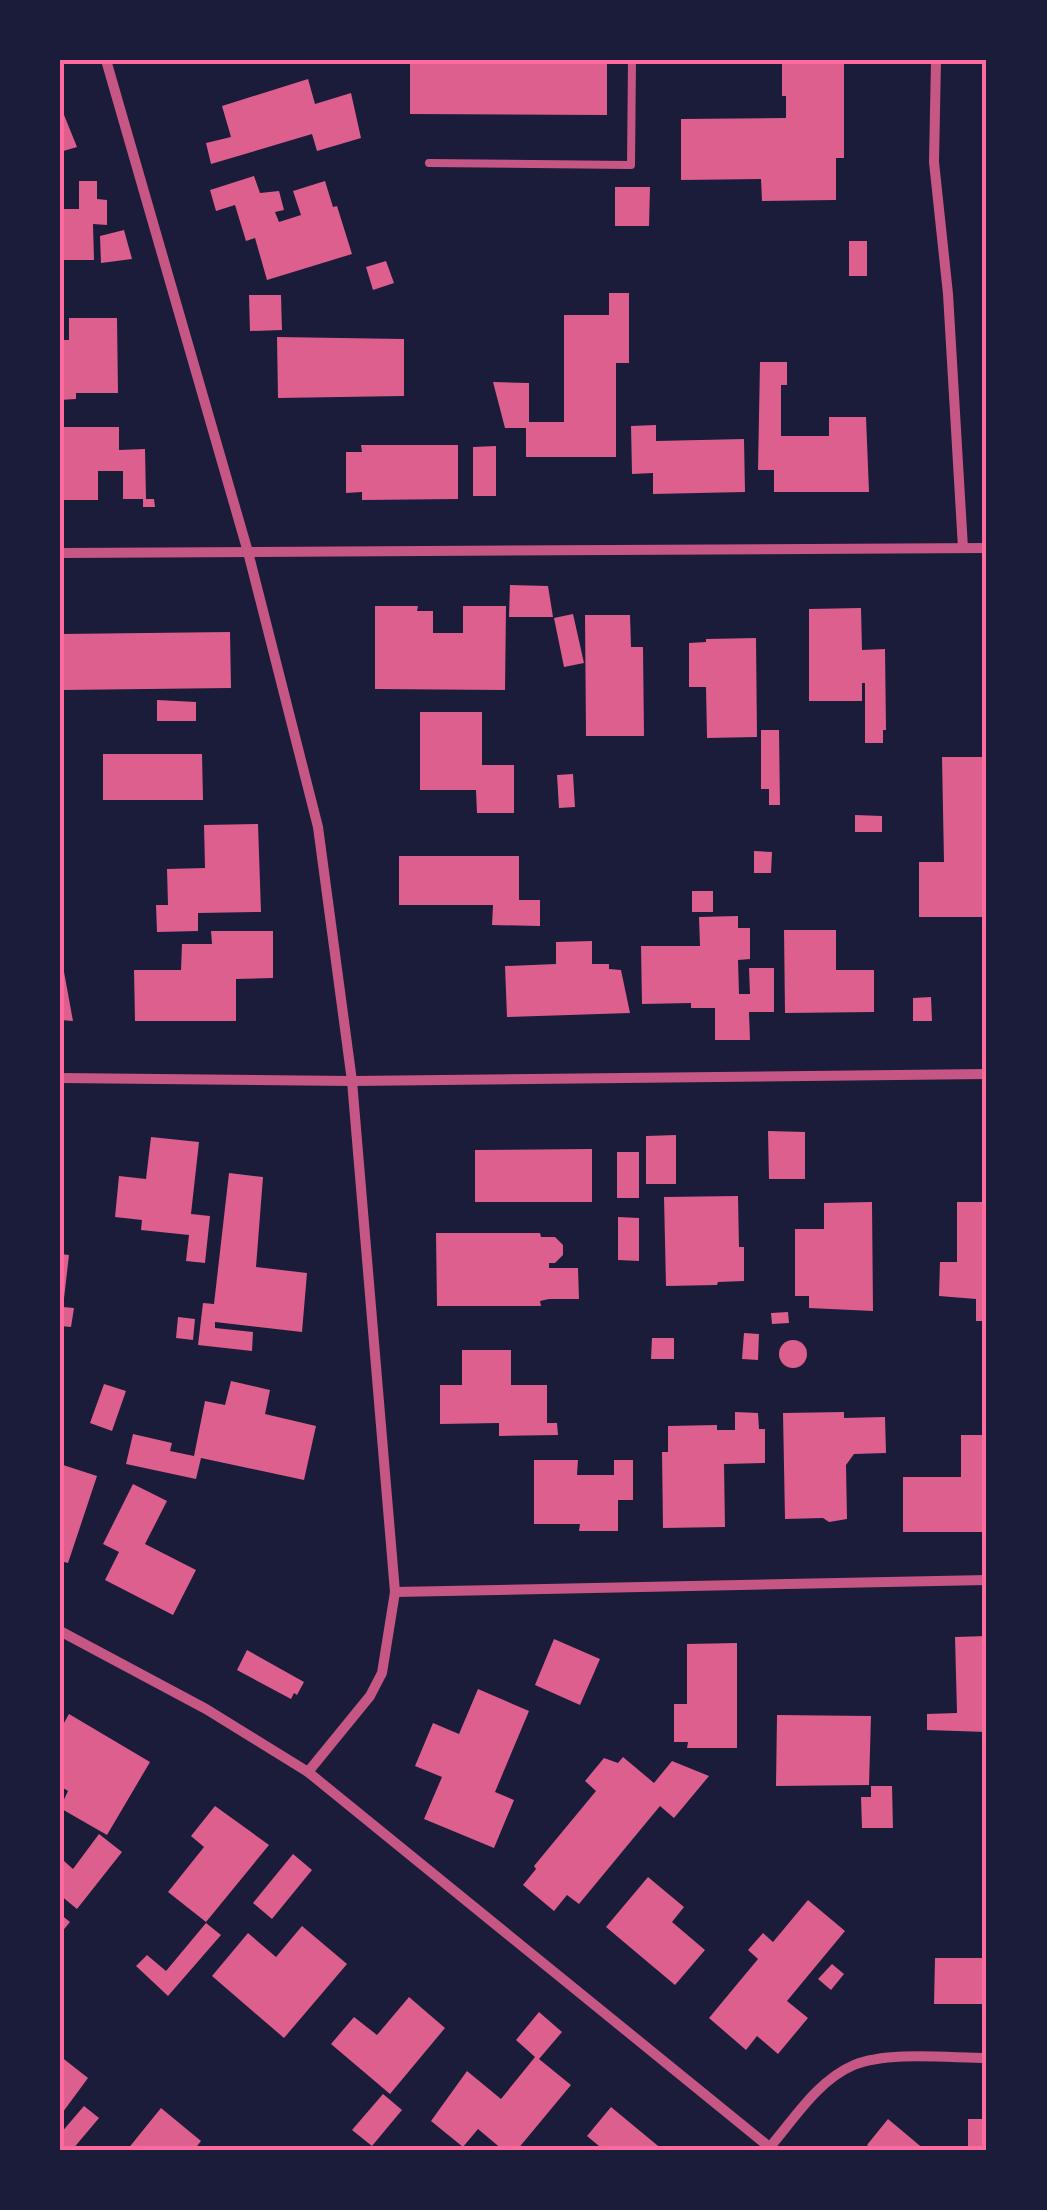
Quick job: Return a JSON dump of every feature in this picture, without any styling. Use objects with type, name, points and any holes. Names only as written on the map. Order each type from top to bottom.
[{"type":"street","points":[[106,60],[248,552],[318,827],[352,1081],[395,1592],[382,1673],[370,1696],[308,1772]]},
{"type":"street","points":[[936,60],[934,162],[948,294],[963,548]]},
{"type":"street","points":[[60,553],[987,548]]},
{"type":"street","points":[[60,1078],[352,1081],[987,1074]]},
{"type":"street","points":[[395,1592],[987,1580]]},
{"type":"street","points":[[60,1631],[206,1709],[308,1772],[772,2148],[817,2092],[854,2065],[889,2058],[987,2058]]},
{"type":"lane","points":[[429,163],[631,166],[632,60]]},
{"type":"building","points":[[410,60],[607,60],[607,115],[410,114]]},
{"type":"building","points":[[782,60],[844,60],[844,158],[836,158],[836,200],[762,201],[761,179],[681,180],[681,119],[786,118]]},
{"type":"building","points":[[308,79],[315,104],[351,93],[361,138],[317,151],[312,134],[211,164],[206,143],[231,137],[222,106]]},
{"type":"building","points":[[60,105],[77,147],[60,152]]},
{"type":"building","points":[[254,176],[260,193],[279,191],[284,210],[275,212],[279,222],[301,215],[293,191],[325,181],[352,254],[267,280],[255,238],[246,241],[235,205],[216,211],[210,190]]},
{"type":"building","points":[[79,181],[97,181],[97,199],[107,200],[107,225],[93,224],[94,260],[60,260],[60,209],[79,209]]},
{"type":"building","points":[[615,187],[650,187],[649,226],[615,226]]},
{"type":"building","points":[[124,230],[132,259],[101,263],[100,236]]},
{"type":"building","points":[[849,241],[867,241],[867,276],[849,276]]},
{"type":"building","points":[[386,261],[394,283],[373,290],[366,267]]},
{"type":"building","points":[[609,293],[629,293],[629,363],[616,363],[616,457],[526,457],[526,428],[505,428],[493,382],[529,383],[529,422],[564,422],[564,315],[609,315]]},
{"type":"building","points":[[249,295],[281,295],[282,330],[250,331]]},
{"type":"building","points":[[69,318],[117,318],[118,393],[76,393],[76,399],[60,400],[60,340],[69,340]]},
{"type":"building","points":[[277,337],[404,339],[404,396],[278,398]]},
{"type":"building","points":[[760,362],[787,362],[787,385],[781,385],[781,436],[829,436],[829,417],[866,417],[869,492],[774,492],[774,470],[758,470]]},
{"type":"building","points":[[656,425],[656,441],[744,439],[745,492],[653,494],[653,473],[632,474],[631,426]]},
{"type":"building","points":[[60,427],[119,427],[119,450],[145,449],[146,499],[154,499],[155,507],[143,507],[143,499],[123,499],[123,471],[98,471],[98,500],[60,500]]},
{"type":"building","points":[[361,445],[458,445],[458,499],[362,500],[362,492],[346,493],[346,452],[362,452]]},
{"type":"building","points":[[496,446],[496,496],[473,496],[473,447]]},
{"type":"building","points":[[510,585],[548,586],[553,617],[509,617]]},
{"type":"building","points":[[375,606],[418,606],[417,611],[433,611],[433,633],[463,633],[463,606],[506,606],[505,690],[375,689]]},
{"type":"building","points":[[861,608],[862,650],[885,649],[883,743],[865,743],[865,683],[862,701],[809,701],[809,609]]},
{"type":"building","points":[[573,614],[584,663],[564,667],[554,618]]},
{"type":"building","points":[[585,615],[630,615],[631,647],[643,647],[644,736],[586,736]]},
{"type":"building","points":[[230,632],[231,688],[63,690],[62,634]]},
{"type":"building","points":[[756,638],[757,737],[707,738],[706,687],[689,687],[689,643]]},
{"type":"building","points":[[157,700],[196,702],[196,721],[157,721]]},
{"type":"building","points":[[420,712],[482,712],[482,765],[514,765],[514,813],[477,813],[476,790],[420,790]]},
{"type":"building","points":[[761,730],[779,730],[780,805],[769,805],[769,789],[761,789]]},
{"type":"building","points":[[103,754],[202,754],[203,800],[103,800]]},
{"type":"building","points":[[942,757],[987,757],[987,917],[919,917],[919,862],[944,862]]},
{"type":"building","points":[[573,774],[575,807],[559,808],[557,775]]},
{"type":"building","points":[[855,815],[882,816],[882,832],[855,832]]},
{"type":"building","points":[[258,824],[261,912],[198,913],[198,931],[157,932],[156,905],[168,905],[167,869],[205,868],[204,825]]},
{"type":"building","points":[[754,851],[772,852],[771,873],[754,873]]},
{"type":"building","points":[[399,856],[519,856],[519,900],[540,900],[540,926],[492,925],[493,905],[399,905]]},
{"type":"building","points":[[692,891],[713,891],[713,912],[692,912]]},
{"type":"building","points":[[738,916],[738,928],[750,928],[750,959],[738,960],[739,994],[750,994],[749,968],[774,968],[774,1012],[749,1012],[750,1040],[715,1040],[715,1008],[691,1008],[691,1003],[642,1004],[641,946],[700,946],[699,917]]},
{"type":"building","points":[[784,930],[836,930],[836,970],[874,970],[874,1012],[785,1013]]},
{"type":"building","points":[[211,931],[273,931],[273,978],[236,979],[236,1021],[135,1021],[134,970],[181,970],[182,944],[212,944]]},
{"type":"building","points":[[592,941],[592,964],[609,964],[609,969],[621,970],[630,1013],[507,1017],[505,966],[556,964],[556,942]]},
{"type":"building","points":[[62,961],[73,1021],[60,1020]]},
{"type":"building","points":[[931,997],[932,1021],[913,1021],[913,998]]},
{"type":"building","points":[[768,1131],[805,1132],[805,1179],[769,1179]]},
{"type":"building","points":[[676,1135],[676,1184],[646,1184],[646,1136]]},
{"type":"building","points":[[151,1137],[199,1142],[191,1214],[210,1216],[205,1263],[186,1261],[189,1235],[141,1230],[142,1220],[115,1217],[119,1176],[146,1179]]},
{"type":"building","points":[[592,1149],[592,1202],[475,1202],[475,1150]]},
{"type":"building","points":[[617,1152],[639,1152],[639,1198],[617,1198]]},
{"type":"building","points":[[229,1173],[263,1177],[256,1267],[307,1273],[302,1332],[215,1322],[215,1328],[253,1332],[252,1351],[198,1345],[203,1303],[214,1304]]},
{"type":"building","points":[[738,1196],[744,1281],[666,1286],[664,1197]]},
{"type":"building","points":[[872,1202],[873,1311],[809,1308],[809,1296],[795,1296],[795,1229],[824,1229],[824,1203]]},
{"type":"building","points":[[957,1202],[987,1202],[987,1321],[976,1321],[976,1299],[939,1296],[940,1262],[957,1262]]},
{"type":"building","points":[[618,1217],[639,1218],[639,1261],[618,1260]]},
{"type":"building","points":[[436,1233],[540,1233],[541,1237],[555,1237],[563,1245],[563,1255],[549,1263],[549,1268],[578,1268],[579,1299],[549,1299],[540,1301],[541,1306],[437,1306]]},
{"type":"building","points":[[60,1254],[69,1255],[63,1307],[74,1308],[71,1327],[60,1326]]},
{"type":"building","points":[[788,1312],[789,1323],[772,1324],[771,1313]]},
{"type":"building","points":[[178,1317],[195,1319],[193,1340],[176,1338]]},
{"type":"building","points":[[744,1333],[759,1334],[758,1360],[742,1359]]},
{"type":"building","points":[[652,1338],[674,1338],[674,1359],[651,1359]]},
{"type":"building","points":[[793,1340],[803,1344],[807,1354],[803,1364],[793,1368],[783,1364],[779,1354],[783,1344]]},
{"type":"building","points":[[462,1350],[511,1350],[511,1385],[547,1385],[547,1423],[557,1423],[558,1435],[499,1436],[499,1423],[440,1424],[440,1385],[462,1385]]},
{"type":"building","points":[[231,1381],[270,1390],[265,1414],[316,1426],[304,1480],[201,1458],[196,1479],[126,1464],[133,1434],[172,1443],[170,1451],[194,1456],[205,1401],[225,1405]]},
{"type":"building","points":[[104,1384],[126,1391],[112,1431],[90,1423]]},
{"type":"building","points":[[735,1412],[758,1413],[759,1429],[765,1429],[765,1463],[724,1464],[725,1527],[663,1528],[662,1452],[668,1452],[668,1426],[717,1425],[717,1430],[735,1430]]},
{"type":"building","points":[[844,1412],[844,1418],[885,1417],[886,1453],[854,1454],[846,1465],[847,1519],[785,1519],[783,1413]]},
{"type":"building","points":[[961,1435],[987,1435],[987,1532],[903,1532],[903,1477],[961,1477]]},
{"type":"building","points":[[534,1460],[578,1460],[577,1475],[614,1475],[614,1460],[633,1460],[633,1500],[618,1500],[618,1531],[579,1531],[580,1524],[534,1524]]},
{"type":"building","points":[[60,1464],[97,1476],[68,1563],[60,1561]]},
{"type":"building","points":[[133,1484],[167,1501],[145,1544],[196,1570],[173,1615],[105,1580],[119,1552],[103,1544]]},
{"type":"building","points":[[987,1636],[987,1732],[927,1730],[927,1714],[957,1713],[955,1637]]},
{"type":"building","points":[[554,1639],[600,1659],[580,1705],[535,1685]]},
{"type":"building","points":[[737,1643],[737,1748],[687,1748],[688,1742],[674,1742],[674,1704],[687,1704],[687,1644]]},
{"type":"building","points":[[247,1650],[304,1682],[297,1695],[294,1693],[291,1699],[237,1670]]},
{"type":"building","points":[[478,1689],[529,1711],[495,1792],[514,1800],[494,1848],[424,1819],[442,1777],[415,1766],[433,1723],[459,1734]]},
{"type":"building","points":[[69,1714],[150,1762],[107,1835],[60,1808],[68,1791],[60,1786],[60,1730]]},
{"type":"building","points":[[777,1715],[871,1716],[869,1785],[776,1786]]},
{"type":"building","points":[[623,1757],[654,1783],[672,1761],[709,1776],[674,1818],[660,1806],[579,1904],[567,1895],[554,1911],[523,1885],[596,1791],[585,1781],[604,1758],[618,1763]]},
{"type":"building","points":[[871,1786],[892,1786],[893,1828],[862,1828],[861,1797],[871,1797]]},
{"type":"building","points":[[215,1806],[269,1845],[206,1922],[168,1892],[204,1847],[191,1836]]},
{"type":"building","points":[[99,1834],[122,1852],[77,1909],[60,1895],[60,1866],[64,1861],[73,1869]]},
{"type":"building","points":[[293,1854],[312,1870],[272,1919],[253,1903]]},
{"type":"building","points":[[648,1877],[684,1907],[672,1922],[705,1950],[675,1985],[606,1927]]},
{"type":"building","points":[[808,1900],[845,1931],[787,2001],[808,2018],[778,2054],[757,2036],[746,2050],[709,2018],[758,1959],[748,1950],[763,1933],[773,1942]]},
{"type":"building","points":[[60,1914],[70,1922],[60,1934]]},
{"type":"building","points":[[206,1923],[221,1935],[168,1996],[136,1966],[147,1955],[166,1971]]},
{"type":"building","points":[[302,1926],[347,1964],[284,2038],[212,1976],[248,1933],[276,1957]]},
{"type":"building","points":[[935,1958],[987,1958],[987,2004],[934,2004]]},
{"type":"building","points":[[832,1964],[844,1974],[831,1990],[818,1979]]},
{"type":"building","points":[[409,1997],[445,2028],[390,2094],[331,2044],[354,2017],[377,2035]]},
{"type":"building","points":[[539,2012],[562,2032],[539,2059],[571,2085],[517,2150],[503,2150],[478,2129],[463,2147],[431,2121],[467,2071],[501,2099],[535,2057],[516,2040]]},
{"type":"building","points":[[60,2056],[88,2078],[60,2116]]},
{"type":"building","points":[[383,2094],[402,2110],[372,2146],[352,2130]]},
{"type":"building","points":[[84,2106],[99,2118],[72,2150],[60,2150],[60,2134]]},
{"type":"building","points":[[611,2107],[663,2150],[596,2150],[599,2146],[587,2136]]},
{"type":"building","points":[[161,2108],[201,2141],[194,2150],[127,2150]]},
{"type":"building","points":[[888,2119],[925,2150],[873,2150],[867,2145]]},
{"type":"building","points":[[968,2119],[987,2119],[987,2150],[968,2150]]}]
